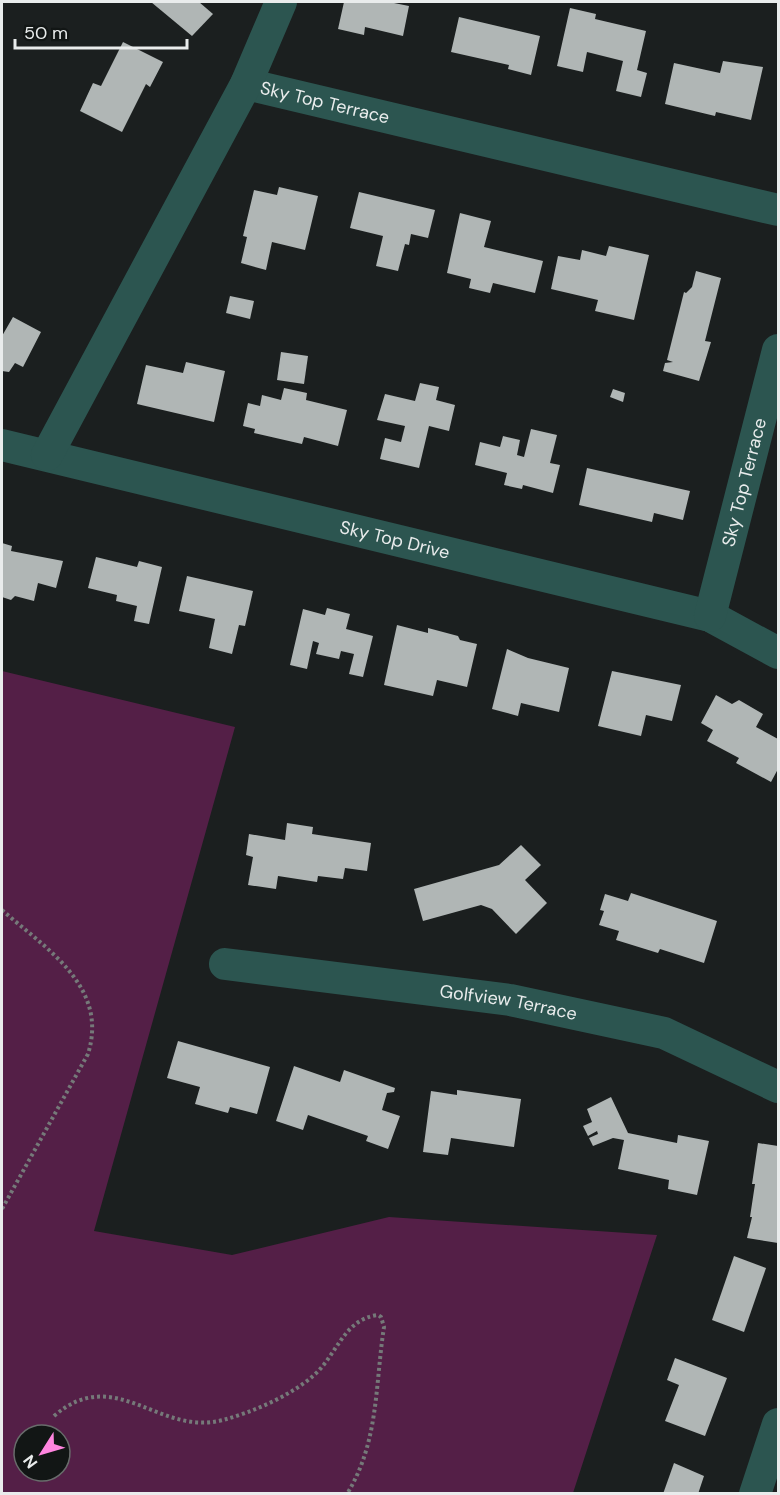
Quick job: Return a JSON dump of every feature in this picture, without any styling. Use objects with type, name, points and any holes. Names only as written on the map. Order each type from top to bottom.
[{"type":"street","points":[[246,84],[281,2]]},
{"type":"street","name":"Sky Top Terrace","points":[[47,455],[246,84],[778,210]]},
{"type":"street","name":"Sky Top Terrace","points":[[710,616],[778,350]]},
{"type":"street","name":"Sky Top Drive","points":[[2,445],[710,616],[778,653]]},
{"type":"street","name":"Golfview Terrace","points":[[225,964],[510,1000],[664,1033],[778,1087]]},
{"type":"street","points":[[755,1494],[778,1424]]},
{"type":"path","points":[[2,910],[72,974],[83,988],[93,1022],[93,1038],[88,1054],[2,1209]]},
{"type":"path","points":[[54,1416],[78,1398],[92,1395],[124,1400],[191,1423],[206,1423],[236,1416],[305,1383],[326,1365],[351,1326],[359,1320],[378,1315],[381,1317],[384,1328],[373,1418],[363,1465],[347,1494]]},
{"type":"shaded area","points":[[2,671],[235,727],[94,1231],[232,1255],[389,1217],[657,1235],[573,1493],[2,1493]]},
{"type":"building","points":[[151,2],[199,2],[213,14],[192,36]]},
{"type":"building","points":[[344,2],[389,2],[409,6],[403,36],[365,27],[364,35],[338,29]]},
{"type":"building","points":[[570,8],[596,14],[595,19],[646,31],[637,70],[647,73],[641,97],[616,91],[623,61],[587,52],[583,72],[557,66]]},
{"type":"building","points":[[459,17],[540,36],[531,75],[508,69],[509,65],[451,52]]},
{"type":"building","points":[[123,42],[163,62],[150,87],[146,84],[122,132],[80,111],[93,83],[101,86]]},
{"type":"building","points":[[723,61],[763,67],[751,120],[716,112],[715,116],[665,104],[674,63],[720,73]]},
{"type":"building","points":[[279,187],[318,196],[305,250],[272,242],[266,270],[241,263],[247,237],[243,236],[254,190],[277,195]]},
{"type":"building","points":[[359,192],[435,210],[428,238],[411,234],[409,245],[405,244],[398,271],[376,266],[383,236],[350,228]]},
{"type":"building","points":[[460,213],[491,221],[484,247],[543,261],[535,293],[493,283],[490,293],[469,288],[471,279],[447,273]]},
{"type":"building","points":[[609,246],[649,255],[634,320],[595,311],[598,300],[551,289],[558,256],[580,260],[582,250],[606,256]]},
{"type":"building","points":[[696,271],[721,278],[705,341],[711,342],[699,381],[663,371],[665,363],[673,362],[667,360],[684,292],[686,293],[692,287]]},
{"type":"building","points":[[230,296],[254,301],[250,319],[226,313]]},
{"type":"building","points":[[13,317],[41,332],[23,367],[15,363],[9,372],[2,371],[2,336]]},
{"type":"building","points":[[281,352],[308,356],[304,384],[277,380]]},
{"type":"building","points":[[186,362],[225,371],[214,422],[137,404],[146,365],[183,373]]},
{"type":"building","points":[[420,383],[439,387],[436,400],[455,405],[449,431],[429,426],[419,468],[380,459],[385,438],[401,442],[405,426],[377,420],[385,394],[415,401]]},
{"type":"building","points":[[284,388],[307,393],[306,400],[347,410],[338,446],[304,437],[302,444],[254,433],[255,429],[243,426],[248,403],[260,406],[262,395],[281,400]]},
{"type":"building","points":[[613,389],[625,393],[623,402],[610,397]]},
{"type":"building","points":[[531,429],[557,435],[550,463],[560,465],[553,493],[523,485],[522,489],[504,485],[507,473],[475,465],[480,442],[500,447],[503,436],[520,440],[517,455],[524,457]]},
{"type":"building","points":[[587,468],[690,491],[683,520],[654,513],[652,522],[579,505]]},
{"type":"building","points":[[2,543],[12,546],[11,551],[63,561],[56,588],[38,583],[34,601],[15,596],[11,600],[2,597]]},
{"type":"building","points":[[96,557],[137,567],[139,561],[162,567],[149,624],[134,621],[137,606],[116,601],[117,595],[88,588]]},
{"type":"building","points":[[187,576],[253,591],[245,626],[239,625],[232,654],[209,648],[215,619],[179,611]]},
{"type":"building","points":[[327,608],[350,614],[346,629],[373,636],[363,677],[349,674],[354,654],[341,651],[339,659],[316,654],[319,643],[313,641],[307,669],[290,665],[303,609],[325,615]]},
{"type":"building","points":[[397,625],[428,633],[428,628],[477,644],[467,687],[437,680],[433,696],[384,685]]},
{"type":"building","points":[[507,649],[528,658],[569,668],[559,712],[521,703],[518,716],[492,709]]},
{"type":"building","points":[[612,671],[681,685],[672,721],[646,715],[641,736],[598,726]]},
{"type":"building","points":[[716,695],[732,704],[739,700],[763,714],[756,727],[778,739],[778,769],[771,782],[736,763],[739,758],[707,741],[713,730],[701,723]]},
{"type":"building","points":[[287,823],[313,827],[312,834],[371,843],[367,871],[345,868],[343,879],[318,876],[317,882],[278,876],[276,889],[248,885],[253,857],[246,855],[249,834],[285,840]]},
{"type":"building","points":[[521,845],[541,865],[525,880],[547,903],[516,934],[492,909],[481,905],[423,921],[414,889],[499,865]]},
{"type":"building","points":[[631,893],[717,921],[704,963],[660,949],[658,953],[616,940],[619,931],[599,925],[604,911],[600,910],[605,894],[628,901]]},
{"type":"building","points":[[178,1041],[270,1067],[257,1114],[230,1107],[228,1113],[195,1104],[200,1087],[167,1078]]},
{"type":"building","points":[[294,1066],[340,1082],[344,1070],[395,1088],[394,1092],[387,1093],[382,1110],[400,1116],[388,1149],[366,1141],[368,1136],[308,1115],[303,1130],[276,1121]]},
{"type":"building","points":[[457,1090],[521,1099],[514,1147],[451,1138],[448,1155],[423,1152],[431,1091],[457,1095]]},
{"type":"building","points":[[611,1097],[628,1133],[677,1143],[678,1135],[709,1141],[697,1195],[668,1189],[669,1180],[618,1169],[624,1140],[613,1138],[593,1146],[589,1138],[598,1134],[597,1131],[588,1136],[583,1126],[592,1122],[587,1109]]},
{"type":"building","points":[[758,1143],[778,1146],[778,1243],[747,1238],[752,1217],[750,1217],[755,1184],[752,1184]]},
{"type":"building","points":[[734,1256],[766,1268],[744,1332],[712,1320]]},
{"type":"building","points":[[675,1358],[727,1378],[705,1436],[665,1421],[679,1385],[667,1380]]},
{"type":"building","points":[[674,1463],[704,1476],[698,1494],[663,1494]]}]
